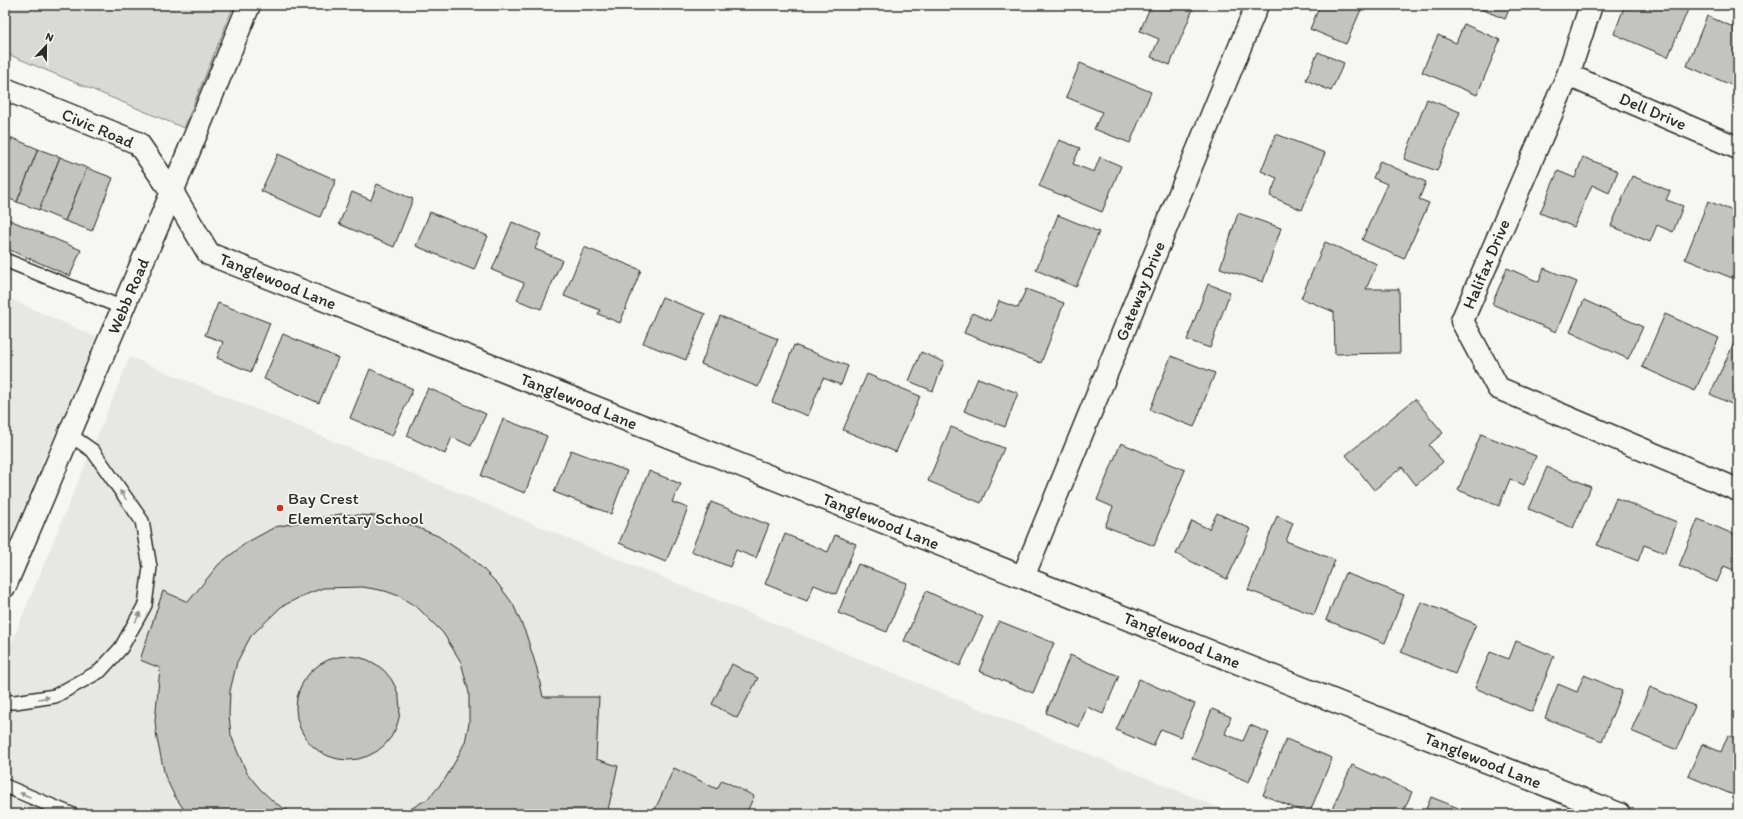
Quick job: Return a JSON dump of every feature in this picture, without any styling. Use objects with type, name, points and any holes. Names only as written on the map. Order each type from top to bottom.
[{"type":"street","name":"Webb Road","points":[[5,586],[172,192],[249,5]]},
{"type":"street","name":"Gateway Drive","points":[[1023,577],[1257,5]]},
{"type":"street","name":"Halifax Drive","points":[[1591,5],[1568,75],[1462,321],[1498,388],[1738,490]]},
{"type":"street","name":"Dell Drive","points":[[1568,75],[1738,148]]},
{"type":"street","name":"Civic Road","points":[[5,89],[138,143],[172,192]]},
{"type":"street","name":"Tanglewood Lane","points":[[172,192],[209,254],[1619,814]]},
{"type":"lane","points":[[5,260],[123,308]]},
{"type":"lane","points":[[5,702],[56,696],[100,671],[121,648],[144,605],[150,568],[142,521],[93,451],[69,434]]},
{"type":"lane","points":[[5,786],[71,814]]},
{"type":"shaded area","points":[[5,5],[234,5],[184,128],[5,53]]},
{"type":"shaded area","points":[[5,297],[96,337],[5,552]]},
{"type":"shaded area","name":"Bay Crest Elementary School","points":[[130,357],[1234,814],[5,814],[5,658]]},
{"type":"building","points":[[1151,5],[1183,5],[1193,9],[1170,65],[1151,57],[1159,39],[1140,31]]},
{"type":"building","points":[[1320,5],[1363,5],[1346,44],[1310,29]]},
{"type":"building","points":[[1471,5],[1511,5],[1505,19]]},
{"type":"building","points":[[1625,5],[1641,5],[1646,7],[1647,5],[1690,5],[1668,57],[1614,34]]},
{"type":"building","points":[[1707,16],[1738,29],[1738,88],[1687,66]]},
{"type":"building","points":[[1464,24],[1500,40],[1477,95],[1422,72],[1438,35],[1456,43]]},
{"type":"building","points":[[1318,52],[1344,63],[1331,91],[1306,80]]},
{"type":"building","points":[[1080,63],[1151,92],[1130,143],[1094,129],[1102,112],[1066,97]]},
{"type":"building","points":[[1427,99],[1460,112],[1437,171],[1404,159]]},
{"type":"building","points":[[1276,134],[1325,153],[1302,210],[1270,196],[1277,178],[1261,171]]},
{"type":"building","points":[[5,135],[12,138],[5,155]]},
{"type":"building","points":[[12,138],[38,149],[17,202],[5,197],[5,155]]},
{"type":"building","points":[[1059,140],[1080,148],[1073,164],[1094,172],[1100,157],[1121,166],[1102,212],[1039,186]]},
{"type":"building","points":[[38,149],[60,157],[39,210],[17,202]]},
{"type":"building","points":[[278,154],[336,180],[320,217],[261,191]]},
{"type":"building","points":[[60,157],[87,168],[65,221],[39,210]]},
{"type":"building","points":[[1583,157],[1618,171],[1609,193],[1592,185],[1574,227],[1540,213],[1558,171],[1575,178]]},
{"type":"building","points":[[1380,161],[1426,182],[1419,199],[1429,203],[1404,259],[1362,240],[1387,184],[1373,178]]},
{"type":"building","points":[[87,168],[113,178],[92,231],[65,221]]},
{"type":"building","points":[[1632,176],[1670,191],[1666,200],[1683,206],[1673,232],[1657,225],[1650,242],[1611,226]]},
{"type":"building","points":[[377,184],[413,199],[394,247],[339,224],[352,192],[371,200]]},
{"type":"building","points":[[1708,201],[1738,213],[1738,264],[1732,278],[1685,259]]},
{"type":"building","points":[[430,212],[488,236],[474,270],[416,246]]},
{"type":"building","points":[[1238,213],[1281,228],[1263,282],[1220,268]]},
{"type":"building","points":[[1058,215],[1099,232],[1076,287],[1036,270]]},
{"type":"building","points":[[5,218],[81,250],[70,276],[5,248]]},
{"type":"building","points":[[512,222],[541,234],[535,249],[562,260],[541,309],[517,300],[524,283],[492,270]]},
{"type":"building","points":[[1325,242],[1377,264],[1366,289],[1399,289],[1400,353],[1335,354],[1334,312],[1301,298]]},
{"type":"building","points":[[584,247],[641,270],[620,323],[598,314],[600,310],[564,296]]},
{"type":"building","points":[[1507,268],[1539,282],[1544,268],[1577,282],[1556,332],[1492,304]]},
{"type":"building","points":[[1208,284],[1230,292],[1210,348],[1187,340]]},
{"type":"building","points":[[1026,289],[1064,303],[1041,363],[964,333],[972,313],[991,321],[999,301],[1018,308]]},
{"type":"building","points":[[662,297],[705,314],[686,360],[643,343]]},
{"type":"building","points":[[1584,300],[1643,327],[1628,359],[1570,332]]},
{"type":"building","points":[[218,303],[270,323],[251,372],[217,358],[223,342],[205,335]]},
{"type":"building","points":[[1665,314],[1719,338],[1695,391],[1642,367]]},
{"type":"building","points":[[720,316],[778,339],[758,387],[701,364]]},
{"type":"building","points":[[283,334],[338,358],[319,403],[264,379]]},
{"type":"building","points":[[1734,343],[1738,345],[1738,407],[1710,394]]},
{"type":"building","points":[[794,345],[848,366],[841,385],[823,378],[808,416],[772,402]]},
{"type":"building","points":[[921,352],[944,362],[933,391],[909,381]]},
{"type":"building","points":[[1171,356],[1215,373],[1194,427],[1150,410]]},
{"type":"building","points":[[370,369],[413,389],[392,436],[350,418]]},
{"type":"building","points":[[867,374],[920,396],[896,452],[843,430]]},
{"type":"building","points":[[978,378],[1018,393],[1005,427],[964,411]]},
{"type":"building","points":[[428,388],[486,414],[471,446],[452,437],[445,454],[407,436]]},
{"type":"building","points":[[1415,399],[1443,433],[1429,445],[1443,462],[1416,485],[1402,467],[1374,490],[1346,455]]},
{"type":"building","points":[[503,419],[547,436],[525,493],[481,476]]},
{"type":"building","points":[[951,427],[1004,448],[981,503],[928,481]]},
{"type":"building","points":[[1481,434],[1536,456],[1524,485],[1510,479],[1499,506],[1458,490]]},
{"type":"building","points":[[1121,443],[1185,470],[1154,546],[1105,526],[1113,507],[1097,500]]},
{"type":"building","points":[[571,450],[627,471],[611,514],[554,492]]},
{"type":"building","points":[[1547,467],[1591,487],[1573,528],[1529,509]]},
{"type":"building","points":[[649,471],[681,484],[672,502],[688,508],[666,562],[619,543]]},
{"type":"building","points":[[1616,498],[1677,522],[1665,553],[1644,545],[1638,561],[1597,545]]},
{"type":"building","points":[[711,502],[769,525],[756,558],[736,550],[730,567],[691,551]]},
{"type":"building","points":[[1217,513],[1251,529],[1227,579],[1176,554],[1192,521],[1209,529]]},
{"type":"building","points":[[340,514],[375,516],[404,522],[438,536],[475,561],[498,584],[513,604],[526,634],[537,669],[543,697],[599,697],[596,759],[618,766],[607,814],[402,814],[429,798],[445,779],[456,760],[465,742],[469,723],[469,693],[461,662],[443,633],[418,608],[399,596],[385,591],[363,587],[323,588],[302,596],[281,607],[251,636],[237,662],[230,691],[229,715],[231,735],[247,773],[260,789],[275,803],[294,814],[180,814],[185,811],[174,795],[165,776],[157,739],[155,721],[160,668],[140,660],[163,591],[188,602],[219,564],[246,543],[275,527]]},
{"type":"building","points":[[1277,516],[1293,523],[1286,541],[1335,560],[1314,615],[1248,590]]},
{"type":"building","points":[[1698,519],[1738,536],[1738,572],[1724,566],[1717,582],[1679,566]]},
{"type":"building","points":[[785,534],[828,552],[835,535],[856,544],[836,594],[814,585],[807,601],[765,584]]},
{"type":"building","points":[[858,564],[907,583],[887,632],[838,613]]},
{"type":"building","points":[[1345,573],[1404,595],[1385,643],[1326,620]]},
{"type":"building","points":[[926,591],[983,617],[960,666],[904,641]]},
{"type":"building","points":[[1421,602],[1476,624],[1455,674],[1401,652]]},
{"type":"building","points":[[999,621],[1054,643],[1033,693],[979,671]]},
{"type":"building","points":[[1516,641],[1554,656],[1532,712],[1475,688],[1490,652],[1509,659]]},
{"type":"building","points":[[1070,655],[1119,676],[1103,714],[1087,707],[1079,727],[1046,713]]},
{"type":"building","points":[[348,656],[368,660],[385,671],[396,688],[400,708],[396,728],[385,745],[368,756],[348,760],[328,756],[311,745],[300,728],[296,708],[300,688],[311,671],[328,660]]},
{"type":"building","points":[[732,664],[758,678],[737,718],[712,704]]},
{"type":"building","points":[[1584,675],[1622,691],[1602,741],[1545,718],[1558,684],[1577,692]]},
{"type":"building","points":[[1139,679],[1195,704],[1180,737],[1161,729],[1153,746],[1116,730]]},
{"type":"building","points":[[1650,687],[1695,706],[1677,750],[1631,731]]},
{"type":"building","points":[[1212,709],[1231,717],[1225,734],[1243,741],[1250,725],[1269,733],[1249,782],[1192,758]]},
{"type":"building","points":[[1728,735],[1738,740],[1738,797],[1688,776],[1702,744],[1721,752]]},
{"type":"building","points":[[1286,739],[1332,758],[1309,814],[1263,795]]},
{"type":"building","points":[[1352,765],[1412,792],[1402,814],[1343,814],[1332,809]]},
{"type":"building","points":[[674,768],[717,789],[722,780],[754,796],[746,814],[653,814]]},
{"type":"building","points":[[1431,797],[1473,814],[1424,814]]},
{"type":"place","name":"Bay Crest Elementary School","points":[[280,508]]}]
